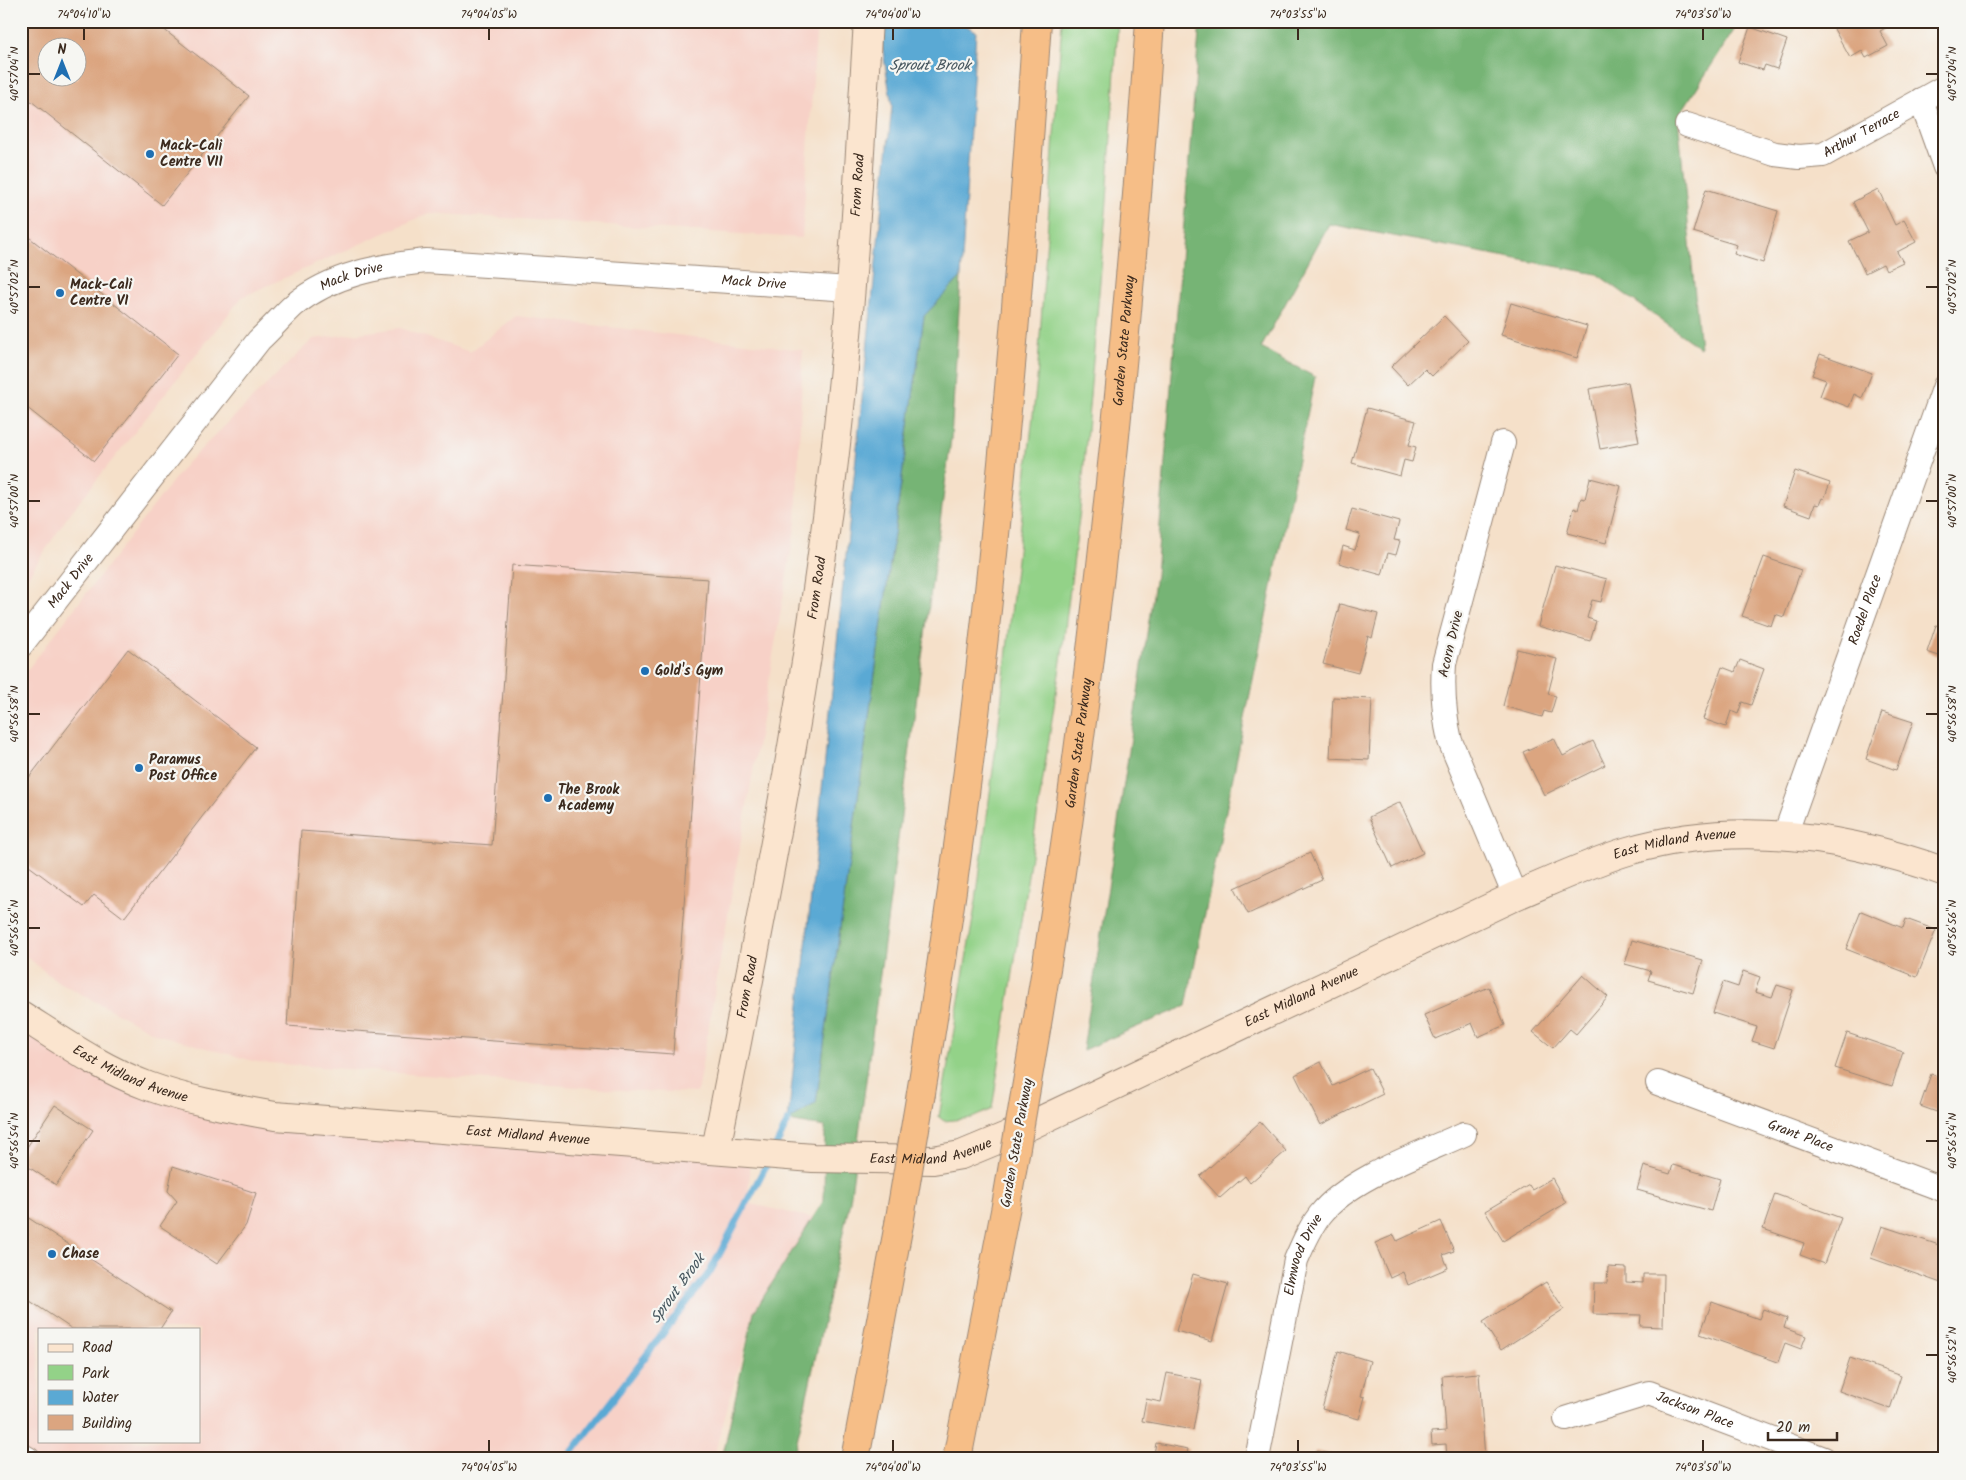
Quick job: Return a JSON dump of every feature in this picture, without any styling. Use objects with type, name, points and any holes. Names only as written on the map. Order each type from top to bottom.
[{"type":"highway","points":[[855,1459],[899,1224],[921,1093],[938,988],[974,730],[1012,355],[1037,21]]},
{"type":"highway","name":"Garden State Parkway","points":[[958,1459],[1006,1206],[1062,873],[1098,603],[1123,368],[1150,21]]},
{"type":"street","name":"From Road","points":[[716,1149],[772,864],[801,696],[831,481],[850,289],[868,21]]},
{"type":"street","name":"Arthur Terrace","points":[[1687,125],[1775,154],[1799,158],[1815,156],[1830,153],[1945,87]]},
{"type":"street","points":[[1921,100],[1945,167]]},
{"type":"street","name":"Mack Drive","points":[[21,645],[259,340],[295,305],[336,280],[383,266],[426,261],[850,289]]},
{"type":"street","name":"Roedel Place","points":[[1785,835],[1945,386]]},
{"type":"street","name":"Acorn Drive","points":[[1503,443],[1444,664],[1442,684],[1444,716],[1450,741],[1515,896]]},
{"type":"street","name":"East Midland Avenue","points":[[21,1015],[98,1063],[148,1086],[198,1102],[275,1116],[813,1158],[932,1160],[960,1154],[1014,1133],[1515,896],[1581,867],[1630,851],[1680,840],[1722,836],[1785,835],[1832,840],[1882,851],[1945,872]]},
{"type":"street","name":"Grant Place","points":[[1658,1083],[1945,1190]]},
{"type":"street","name":"Elmwood Drive","points":[[1257,1459],[1296,1260],[1306,1235],[1320,1214],[1339,1196],[1356,1184],[1464,1134]]},
{"type":"street","name":"Jackson Place","points":[[1566,1419],[1649,1393],[1824,1459]]},
{"type":"street","points":[[21,1454],[28,1459]]},
{"type":"shaded area","points":[[21,21],[817,21],[802,238],[429,213],[242,297],[68,516],[21,587]]},
{"type":"shaded area","points":[[516,316],[803,350],[796,523],[697,1093],[618,1090],[257,1062],[156,1034],[55,980],[21,952],[21,678],[186,464],[313,339],[400,328],[470,352]]},
{"type":"shaded area","points":[[21,1015],[198,1102],[752,1152],[747,1203],[813,1218],[754,1312],[713,1459],[21,1459]]},
{"type":"green space","points":[[1062,21],[1118,21],[1107,201],[1080,510],[1061,661],[992,1109],[972,1118],[944,1121],[939,1117],[976,901],[998,731],[1037,379]]},
{"type":"green space","points":[[1200,21],[1740,21],[1678,117],[1700,348],[1597,274],[1329,224],[1261,348],[1315,377],[1186,1006],[1083,1050],[1156,575]]},
{"type":"green space","points":[[961,277],[951,439],[850,1201],[793,1459],[722,1459],[754,1312],[824,1200],[825,1127],[788,1121],[816,1103],[924,316]]},
{"type":"water","name":"Sprout Brook","points":[[878,21],[957,21],[976,31],[961,277],[924,316],[816,1103],[788,1121],[892,106]]},
{"type":"building","name":"Mack-Cali Centre VII","points":[[21,21],[153,21],[249,96],[162,205],[26,97],[21,103]]},
{"type":"building","points":[[1847,21],[1898,21],[1880,31],[1888,46],[1866,58],[1862,51],[1850,58],[1834,29]]},
{"type":"building","points":[[1750,27],[1787,40],[1777,69],[1765,65],[1763,70],[1738,62]]},
{"type":"building","points":[[1706,189],[1778,211],[1763,263],[1734,254],[1737,245],[1693,232]]},
{"type":"building","points":[[1878,189],[1895,225],[1904,220],[1916,242],[1897,252],[1903,262],[1886,270],[1883,264],[1865,273],[1849,241],[1868,232],[1853,202]]},
{"type":"building","name":"Mack-Cali Centre VI","points":[[21,231],[178,354],[94,461],[21,403]]},
{"type":"building","points":[[1511,303],[1587,326],[1577,358],[1501,335]]},
{"type":"building","points":[[1444,316],[1468,341],[1432,376],[1425,369],[1408,385],[1391,367]]},
{"type":"building","points":[[1820,354],[1872,373],[1862,398],[1854,394],[1849,407],[1820,396],[1826,380],[1812,375]]},
{"type":"building","points":[[1628,382],[1639,442],[1600,449],[1589,389]]},
{"type":"building","points":[[1367,408],[1416,421],[1409,445],[1416,447],[1412,462],[1404,460],[1400,476],[1352,463]]},
{"type":"building","points":[[1795,471],[1830,483],[1824,499],[1822,498],[1819,505],[1815,504],[1811,516],[1783,506]]},
{"type":"building","points":[[1590,478],[1621,486],[1606,543],[1567,533],[1574,508],[1578,510],[1581,498],[1585,499]]},
{"type":"building","points":[[1352,509],[1399,522],[1394,540],[1400,541],[1396,555],[1388,553],[1382,575],[1339,563],[1343,546],[1355,550],[1360,534],[1346,530]]},
{"type":"building","points":[[1764,557],[1801,570],[1784,617],[1775,614],[1771,626],[1742,616]]},
{"type":"building","points":[[512,565],[708,579],[673,1054],[287,1026],[301,831],[492,845]]},
{"type":"building","points":[[1555,565],[1607,579],[1601,602],[1592,600],[1587,618],[1596,621],[1590,641],[1538,626]]},
{"type":"building","points":[[1340,604],[1378,614],[1372,638],[1368,636],[1358,673],[1323,664]]},
{"type":"building","points":[[1936,625],[1945,628],[1945,658],[1927,652]]},
{"type":"building","name":"Paramus Post Office","points":[[128,649],[256,747],[124,918],[94,895],[84,907],[21,860],[21,788]]},
{"type":"building","points":[[1517,649],[1557,659],[1548,694],[1556,696],[1551,713],[1544,711],[1542,717],[1503,706]]},
{"type":"building","points":[[1740,660],[1764,669],[1751,705],[1742,702],[1738,714],[1731,711],[1726,727],[1703,719],[1722,667],[1735,672]]},
{"type":"building","points":[[1333,697],[1372,699],[1369,760],[1330,758]]},
{"type":"building","points":[[1882,712],[1913,722],[1896,770],[1866,759]]},
{"type":"building","points":[[1554,738],[1563,756],[1593,741],[1605,765],[1544,795],[1523,752]]},
{"type":"building","points":[[1400,802],[1423,853],[1392,868],[1369,817]]},
{"type":"building","points":[[1310,853],[1322,880],[1248,914],[1235,888]]},
{"type":"building","points":[[1861,911],[1903,928],[1906,919],[1936,930],[1917,977],[1846,949]]},
{"type":"building","points":[[1632,940],[1703,960],[1693,993],[1648,980],[1651,971],[1625,964]]},
{"type":"building","points":[[1743,971],[1760,977],[1755,992],[1772,997],[1777,985],[1793,990],[1774,1048],[1752,1041],[1757,1027],[1713,1013],[1723,982],[1738,987]]},
{"type":"building","points":[[1583,975],[1608,997],[1576,1034],[1570,1029],[1553,1048],[1533,1032]]},
{"type":"building","points":[[1489,987],[1505,1025],[1478,1037],[1472,1023],[1435,1039],[1424,1015]]},
{"type":"building","points":[[1847,1033],[1903,1052],[1892,1086],[1835,1068]]},
{"type":"building","points":[[1321,1062],[1333,1086],[1370,1068],[1383,1094],[1320,1125],[1295,1075]]},
{"type":"building","points":[[1931,1074],[1945,1079],[1945,1115],[1920,1106]]},
{"type":"building","points":[[55,1105],[93,1130],[56,1185],[21,1162],[21,1156]]},
{"type":"building","points":[[1260,1122],[1286,1151],[1250,1183],[1245,1176],[1220,1198],[1200,1176]]},
{"type":"building","points":[[1673,1165],[1720,1179],[1711,1211],[1637,1190],[1644,1166],[1670,1174]]},
{"type":"building","points":[[173,1166],[256,1193],[246,1225],[217,1264],[160,1226],[177,1201],[168,1191]]},
{"type":"building","points":[[1552,1178],[1566,1203],[1503,1241],[1485,1211],[1529,1185],[1532,1190]]},
{"type":"building","points":[[1775,1194],[1841,1218],[1824,1264],[1800,1255],[1804,1243],[1763,1229]]},
{"type":"building","name":"Chase","points":[[21,1213],[171,1312],[161,1328],[70,1328],[21,1295]]},
{"type":"building","points":[[1441,1221],[1454,1251],[1443,1255],[1448,1268],[1408,1285],[1403,1272],[1390,1278],[1375,1243],[1394,1235],[1397,1241]]},
{"type":"building","points":[[1882,1226],[1945,1247],[1945,1274],[1941,1283],[1871,1258]]},
{"type":"building","points":[[1608,1267],[1626,1268],[1626,1282],[1643,1283],[1643,1274],[1664,1274],[1663,1327],[1640,1326],[1641,1315],[1593,1314],[1594,1283],[1607,1283]]},
{"type":"building","points":[[1193,1274],[1228,1284],[1212,1341],[1176,1331]]},
{"type":"building","points":[[1546,1282],[1564,1309],[1501,1350],[1483,1322]]},
{"type":"building","points":[[1712,1302],[1759,1319],[1763,1309],[1787,1318],[1784,1328],[1806,1336],[1801,1349],[1785,1343],[1778,1362],[1700,1334]]},
{"type":"building","points":[[1338,1351],[1370,1361],[1361,1396],[1365,1397],[1359,1419],[1322,1409]]},
{"type":"building","points":[[1850,1358],[1901,1376],[1890,1409],[1839,1391]]},
{"type":"building","points":[[1167,1373],[1202,1380],[1193,1430],[1142,1421],[1146,1399],[1161,1402]]},
{"type":"building","points":[[1479,1373],[1485,1459],[1447,1459],[1446,1444],[1432,1445],[1431,1432],[1446,1431],[1442,1376]]},
{"type":"building","points":[[1156,1443],[1188,1449],[1186,1459],[1153,1459]]},
{"type":"building","points":[[1315,1451],[1349,1458],[1349,1459],[1314,1459]]},
{"type":"waterway","name":"Sprout Brook","points":[[775,1148],[788,1121]]},
{"type":"waterway","name":"Sprout Brook","points":[[567,1459],[710,1272],[769,1160]]},
{"type":"place","name":"Mack-Cali Centre VII","points":[[150,154]]},
{"type":"place","name":"Mack-Cali Centre VI","points":[[60,293]]},
{"type":"place","name":"Gold's Gym","points":[[645,671]]},
{"type":"place","name":"Paramus Post Office","points":[[139,768]]},
{"type":"place","name":"The Brook Academy","points":[[548,798]]},
{"type":"place","name":"Chase","points":[[52,1254]]}]
